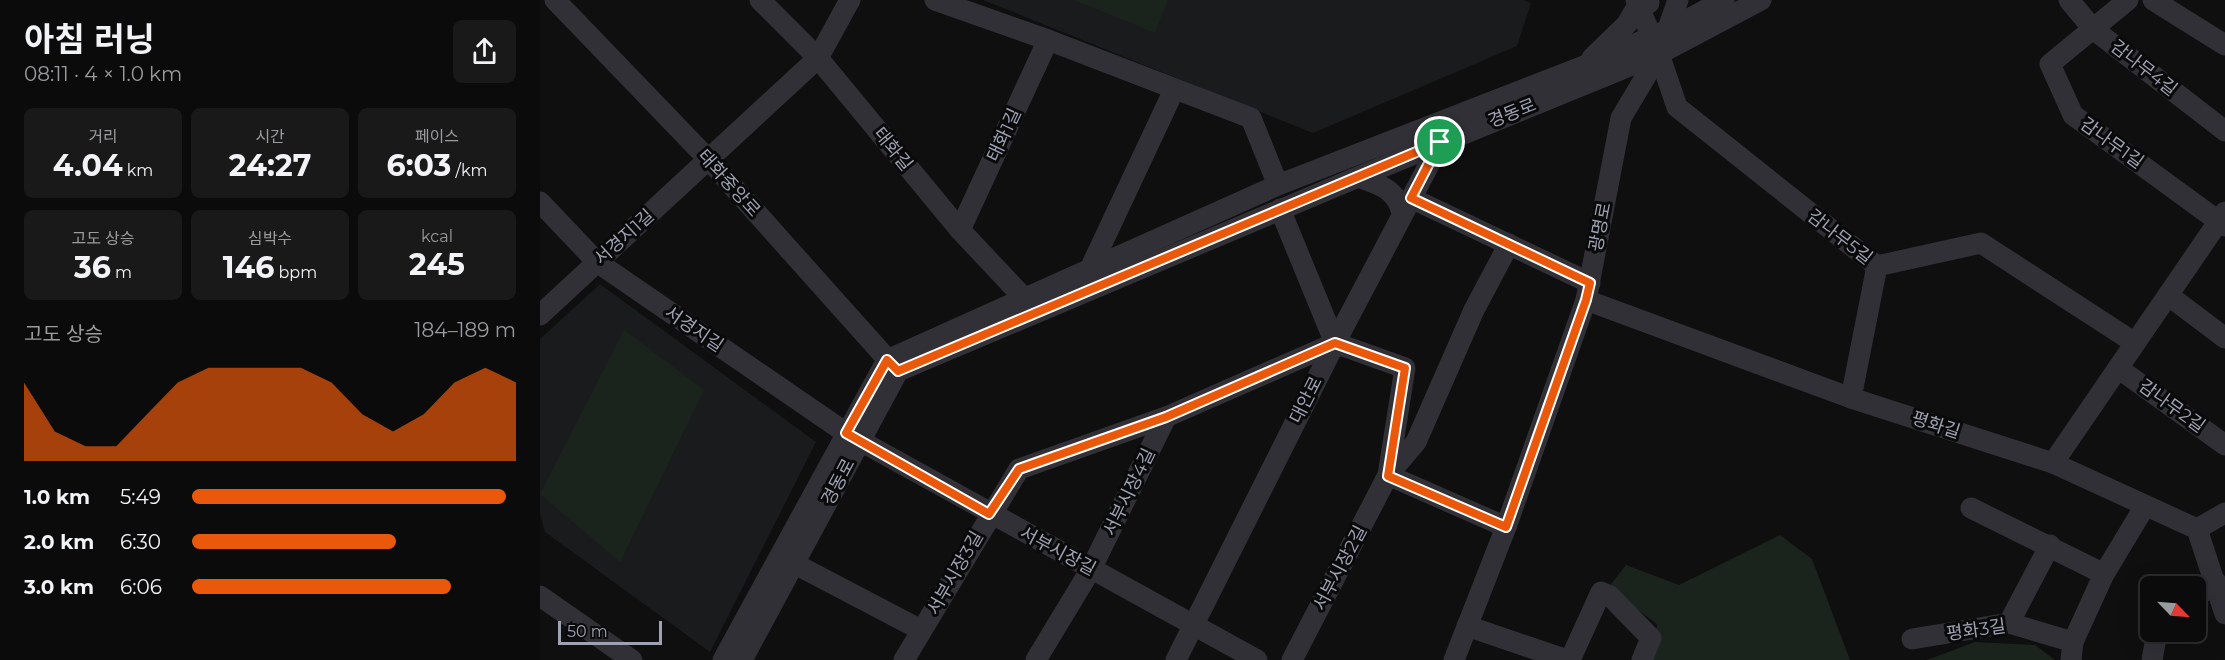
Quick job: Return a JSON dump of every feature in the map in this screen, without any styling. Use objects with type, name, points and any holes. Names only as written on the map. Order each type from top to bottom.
[{"type":"street","points":[[540,11],[553,0]]},
{"type":"street","name":"태화중앙로","points":[[553,0],[710,161],[892,365]]},
{"type":"street","name":"태화길","points":[[760,0],[818,58],[960,230],[1024,298]]},
{"type":"street","name":"서경지1길","points":[[540,315],[710,161],[818,58],[850,0]]},
{"type":"street","points":[[935,0],[1251,118],[1278,184]]},
{"type":"street","name":"광명로","points":[[1454,660],[1506,527],[1588,292],[1621,118],[1678,0]]},
{"type":"street","name":"경동로","points":[[892,365],[1440,142],[1660,40],[1724,0]]},
{"type":"street","name":"경동로","points":[[723,660],[854,437],[892,365],[1024,298],[1089,271],[1278,184],[1761,0]]},
{"type":"street","name":"감나무4길","points":[[2069,0],[2093,29],[2225,131]]},
{"type":"street","name":"감나무1길","points":[[2128,0],[2050,64],[2073,115],[2223,219]]},
{"type":"street","points":[[2153,0],[2225,45]]},
{"type":"street","points":[[1584,66],[1627,24],[1642,1]]},
{"type":"street","name":"감나무5길","points":[[1642,1],[1660,40],[1677,107],[1877,266],[1981,243],[2135,343]]},
{"type":"street","name":"태화1길","points":[[960,230],[1047,40]]},
{"type":"street","points":[[1089,271],[1174,90]]},
{"type":"street","name":"대안로","points":[[1176,660],[1335,343],[1440,142]]},
{"type":"street","points":[[1358,177],[1388,189],[1406,206]]},
{"type":"street","name":"서경지길","points":[[540,202],[597,262],[854,437]]},
{"type":"street","name":"평화길","points":[[1406,206],[1509,244],[1588,292],[1851,398],[2053,463],[2197,529]]},
{"type":"street","points":[[1280,209],[1335,343]]},
{"type":"street","points":[[2053,463],[2223,219]]},
{"type":"street","points":[[1506,527],[1388,476],[1416,442],[1474,310],[1509,244]]},
{"type":"street","points":[[1851,398],[1877,266]]},
{"type":"street","points":[[2168,295],[2225,338]]},
{"type":"street","name":"서부시장3길","points":[[904,660],[989,514],[1019,469],[1166,417],[1335,343]]},
{"type":"street","name":"서부시장2길","points":[[1292,660],[1388,476],[1405,368],[1335,343]]},
{"type":"street","name":"감나무2길","points":[[2118,368],[2225,445]]},
{"type":"street","name":"서부시장4길","points":[[1036,660],[1091,569],[1166,417]]},
{"type":"street","name":"경동로","points":[[742,660],[795,564],[854,437]]},
{"type":"street","name":"서부시장길","points":[[854,437],[989,514],[1257,660]]},
{"type":"street","name":"평화3길","points":[[1912,639],[2009,623],[2072,651],[2104,574],[2145,506]]},
{"type":"street","points":[[1971,508],[2050,545],[2104,574]]},
{"type":"street","points":[[2225,513],[2197,529],[2225,614]]},
{"type":"street","points":[[2009,623],[2050,545]]},
{"type":"street","name":"서부시장3길","points":[[795,564],[921,630]]},
{"type":"street","points":[[2206,590],[2216,582]]},
{"type":"street","points":[[1467,626],[1568,660],[1602,592],[1610,596],[1651,638],[1642,660]]},
{"type":"street","points":[[540,596],[632,660]]},
{"type":"street","points":[[2152,660],[2155,642]]},
{"type":"shaded area","points":[[983,0],[1523,0],[1531,3],[1517,46],[1313,133]]},
{"type":"shaded area","points":[[1074,0],[1168,0],[1155,33]]},
{"type":"shaded area","points":[[600,284],[816,442],[710,652],[545,532],[540,514],[540,339]]},
{"type":"shaded area","points":[[624,330],[704,390],[620,562],[540,494]]},
{"type":"shaded area","points":[[1780,535],[1812,559],[1850,660],[1653,660],[1657,624],[1608,588],[1626,565],[1679,585]]},
{"type":"shaded area","points":[[1975,642],[2035,645],[2055,660],[1927,660]]},
{"type":"route","points":[[1440,142],[1411,198],[1590,283],[1506,527],[1388,476],[1405,368],[1335,343],[1166,417],[1019,469],[989,514],[846,433],[887,360],[898,371],[1440,142]]}]
